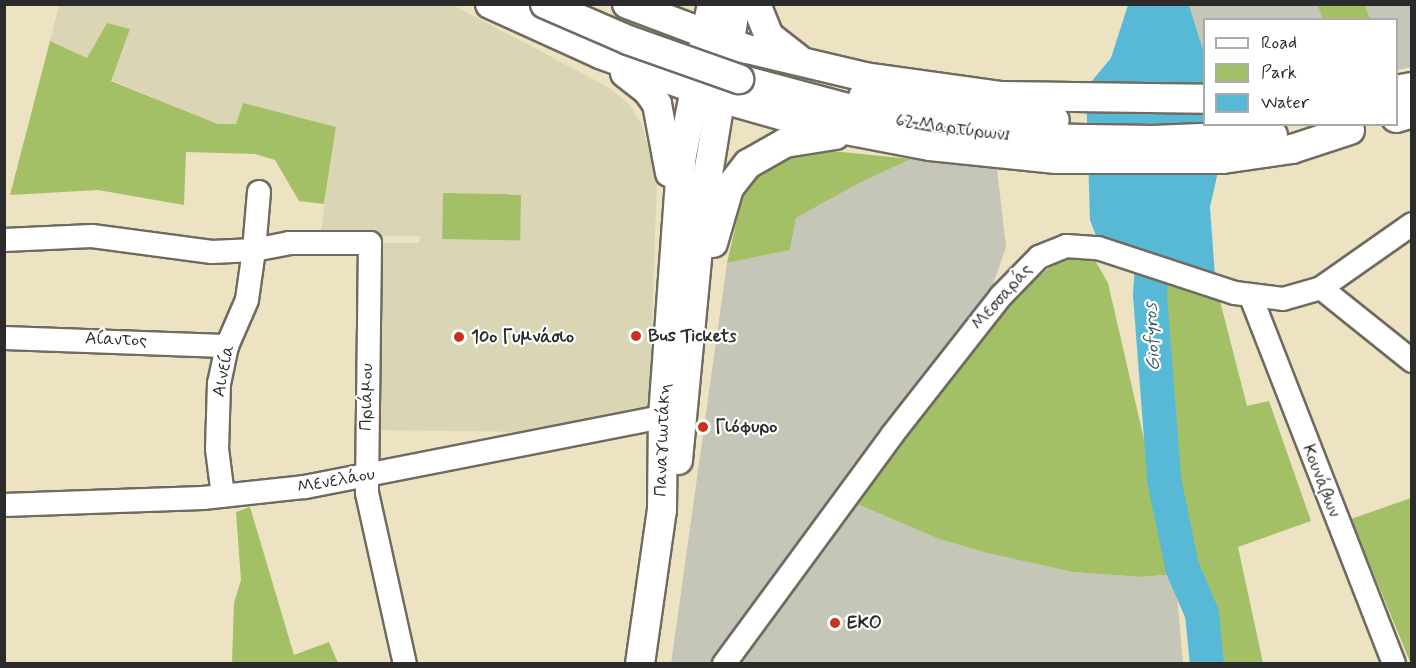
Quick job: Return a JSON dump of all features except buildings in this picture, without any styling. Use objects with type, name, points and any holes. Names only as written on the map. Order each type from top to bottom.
[{"type":"main road","points":[[490,4],[624,72],[655,99],[666,138],[674,228]]},
{"type":"main road","name":"62 Μαρτύρων","points":[[545,4],[628,40],[722,69],[934,111],[1084,130],[1217,140]]},
{"type":"main road","name":"62 Μαρτύρων","points":[[574,4],[722,69],[810,66],[977,94],[1084,130]]},
{"type":"main road","name":"62 Μαρτύρων","points":[[627,4],[722,69]]},
{"type":"main road","name":"Παναγιωτάκη","points":[[662,510],[663,417],[674,228],[683,146],[722,69],[712,4]]},
{"type":"main road","name":"Παναγιωτάκη","points":[[662,510],[672,486],[679,452],[701,217],[722,69],[736,4]]},
{"type":"main road","points":[[756,4],[769,36],[810,66]]},
{"type":"main road","points":[[557,37],[722,69],[870,135]]},
{"type":"main road","name":"62 Μαρτύρων","points":[[870,135],[948,149],[1084,130],[1203,99]]},
{"type":"main road","points":[[1084,130],[1217,140],[1292,149],[1361,127]]},
{"type":"main road","points":[[692,317],[726,195],[748,164],[795,141],[831,135],[870,135]]},
{"type":"main road","points":[[640,663],[662,510]]},
{"type":"street","name":"Αινεία","points":[[223,496],[217,421],[227,346],[247,300],[259,192]]},
{"type":"street","name":"Μεσσαράς","points":[[724,663],[872,461],[1019,275],[1039,257],[1056,248],[1098,248],[1251,297],[1283,298],[1321,288],[1412,224]]},
{"type":"street","points":[[4,240],[92,236],[212,252],[254,250]]},
{"type":"street","name":"Πριάμου","points":[[254,250],[290,243],[370,243],[366,476],[373,529],[405,663]]},
{"type":"street","points":[[1321,288],[1412,361]]},
{"type":"street","name":"Κουνάβων","points":[[1251,297],[1394,663]]},
{"type":"street","name":"Αίαντος","points":[[4,338],[227,346]]},
{"type":"street","name":"Μενελάου","points":[[4,505],[223,496],[366,476],[663,417]]},
{"type":"shaded area","points":[[59,5],[453,5],[608,87],[629,104],[642,125],[657,180],[649,409],[532,432],[377,430],[382,243],[419,243],[420,236],[320,237],[336,127],[243,103],[236,124],[218,124],[111,80],[130,29],[107,23],[87,58],[50,41]]},
{"type":"shaded area","points":[[1189,5],[1317,5],[1323,18],[1203,18],[1203,50]]},
{"type":"shaded area","points":[[1365,5],[1411,5],[1411,67],[1398,70],[1398,18],[1370,18]]},
{"type":"shaded area","points":[[911,159],[997,169],[1006,247],[987,302],[713,663],[671,664],[727,263],[790,250],[796,218],[859,183]]},
{"type":"shaded area","points":[[857,504],[939,539],[987,553],[1073,572],[1142,577],[1175,574],[1183,663],[738,664]]},
{"type":"green space","points":[[1317,5],[1365,5],[1370,18],[1323,18]]},
{"type":"green space","points":[[107,23],[130,29],[111,81],[218,124],[236,124],[243,103],[336,127],[324,204],[299,201],[275,160],[255,154],[186,152],[184,205],[98,190],[10,195],[50,41],[87,58]]},
{"type":"green space","points":[[823,150],[911,159],[859,183],[796,218],[790,250],[727,263],[743,193],[756,177],[788,158]]},
{"type":"green space","points":[[443,193],[521,194],[520,240],[442,239]]},
{"type":"green space","points":[[1092,255],[1108,283],[1175,574],[1142,577],[1073,572],[987,553],[939,539],[857,504],[1010,301],[1062,257]]},
{"type":"green space","points":[[1162,283],[1220,301],[1247,406],[1269,401],[1311,521],[1238,547],[1263,663],[1214,663],[1208,615],[1176,493]]},
{"type":"green space","points":[[1411,498],[1412,663],[1411,664],[1351,519]]},
{"type":"green space","points":[[250,507],[294,655],[329,642],[338,663],[232,663],[234,603],[241,580],[236,512]]},
{"type":"water","points":[[1128,5],[1189,5],[1203,50],[1203,126],[1217,126],[1217,176],[1210,207],[1215,277],[1097,238],[1090,220],[1086,88],[1111,58]]},
{"type":"waterway","name":"Giofyros","points":[[1154,232],[1150,295],[1164,479],[1182,567],[1202,614],[1207,664]]},
{"type":"place","name":"Bus Tickets","points":[[636,336]]},
{"type":"place","name":"10ο Γυμνάσιο","points":[[459,337]]},
{"type":"place","name":"Γιόφυρο","points":[[703,427]]},
{"type":"place","name":"ΕΚΟ","points":[[835,623]]}]
